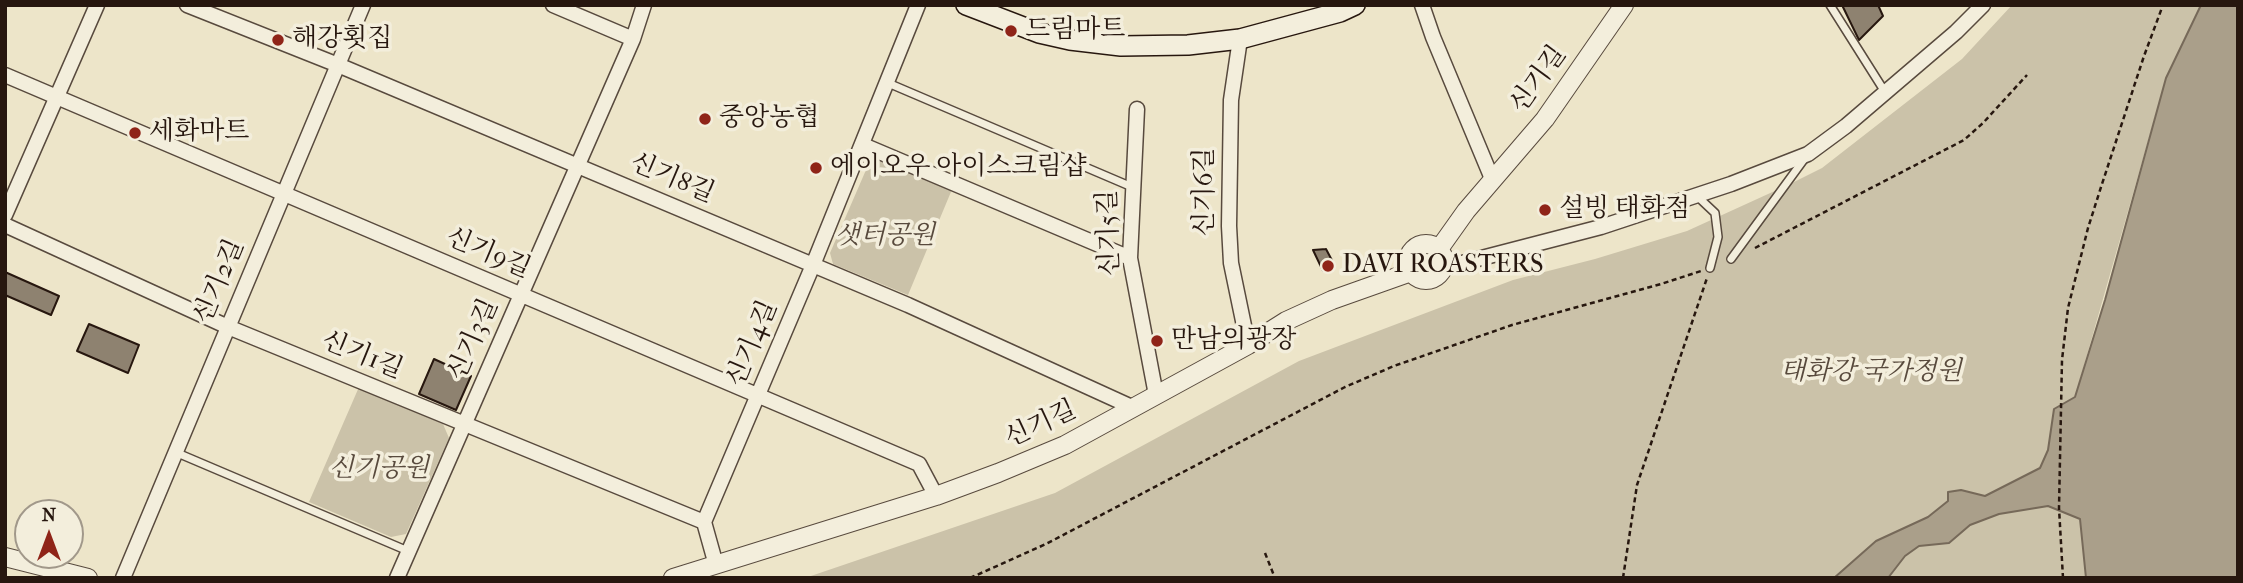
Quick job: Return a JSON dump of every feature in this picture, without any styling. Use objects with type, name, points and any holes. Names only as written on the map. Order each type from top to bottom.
[{"type":"main road","points":[[966,5],[1039,33],[1121,46],[1188,45],[1240,39],[1340,12],[1355,5]]},
{"type":"street","points":[[5,215],[97,5]]},
{"type":"street","name":"신기8길","points":[[187,5],[338,65],[908,305],[1134,408]]},
{"type":"street","name":"신기2길","points":[[122,578],[363,5]]},
{"type":"street","points":[[553,5],[633,39]]},
{"type":"street","name":"신기3길","points":[[397,578],[633,39],[644,5]]},
{"type":"street","name":"신기4길","points":[[704,522],[919,5]]},
{"type":"street","points":[[1422,5],[1493,181]]},
{"type":"street","name":"신기길","points":[[1439,249],[1466,211],[1545,119],[1624,5]]},
{"type":"street","points":[[1443,268],[1601,227],[1774,169],[1808,154],[1956,32],[1983,5]]},
{"type":"street","name":"신기6길","points":[[1240,39],[1231,100],[1229,226],[1231,262],[1248,345]]},
{"type":"street","name":"신기9길","points":[[5,75],[919,464],[936,496]]},
{"type":"street","name":"신기5길","points":[[1137,109],[1130,258],[1156,395]]},
{"type":"street","points":[[863,145],[1130,258]]},
{"type":"street","name":"신기1길","points":[[5,225],[228,327],[704,522]]},
{"type":"street","points":[[1426,243],[1439,249],[1443,255],[1443,268],[1440,274],[1428,280],[1416,277],[1410,272],[1408,259],[1414,248],[1426,243]]},
{"type":"street","name":"신기길","points":[[673,578],[936,496],[1065,445],[1248,345],[1286,321],[1332,300],[1410,272]]},
{"type":"street","points":[[704,522],[716,565]]},
{"type":"street","points":[[5,558],[88,578]]},
{"type":"lane","points":[[1830,5],[1885,92]]},
{"type":"lane","points":[[888,83],[1132,187]]},
{"type":"lane","points":[[1731,259],[1808,154]]},
{"type":"lane","points":[[1696,196],[1716,213],[1718,237],[1710,268]]},
{"type":"lane","points":[[176,452],[408,551]]},
{"type":"path","points":[[2063,578],[2059,508],[2064,335],[2076,277],[2102,184],[2163,5]]},
{"type":"path","points":[[1731,259],[1964,139],[1983,123],[2027,75]]},
{"type":"path","points":[[970,578],[1046,544],[1334,393],[1394,366],[1512,325],[1710,268]]},
{"type":"path","points":[[1623,578],[1637,485],[1710,268]]},
{"type":"path","points":[[1265,553],[1275,578]]},
{"type":"green space","name":"태화강 국가정원","points":[[2012,5],[2201,5],[2166,78],[2075,397],[2079,508],[2086,578],[805,578],[1055,493],[1299,361],[1513,280],[1687,231],[1790,184],[1822,168],[1962,59]]},
{"type":"green space","name":"샛터공원","points":[[880,157],[953,187],[908,295],[833,264],[830,253],[869,163]]},
{"type":"green space","name":"신기공원","points":[[359,387],[443,424],[449,438],[406,534],[391,537],[309,502]]},
{"type":"shaded area","points":[[2201,5],[2238,5],[2238,578],[2086,578],[2080,519],[2048,506],[1999,514],[1970,525],[1949,543],[1919,546],[1905,556],[1888,578],[1834,578],[1876,541],[1928,517],[1948,501],[1948,492],[1961,490],[1985,496],[2040,468],[2048,450],[2054,409],[2075,397],[2105,300],[2166,78]]},
{"type":"building","points":[[1842,5],[1878,5],[1883,16],[1859,40]]},
{"type":"building","points":[[1326,249],[1335,266],[1323,271],[1313,250]]},
{"type":"building","points":[[5,272],[59,296],[51,315],[5,295]]},
{"type":"building","points":[[89,324],[139,345],[128,373],[77,351]]},
{"type":"building","points":[[434,359],[471,376],[456,410],[419,394]]},
{"type":"place","name":"드림마트","points":[[1011,31]]},
{"type":"place","name":"해강횟집","points":[[278,40]]},
{"type":"place","name":"중앙농협","points":[[705,119]]},
{"type":"place","name":"세화마트","points":[[135,133]]},
{"type":"place","name":"에이오우 아이스크림샵","points":[[816,168]]},
{"type":"place","name":"설빙 태화점","points":[[1545,210]]},
{"type":"place","name":"DAVI ROASTERS","points":[[1328,266]]},
{"type":"place","name":"만남의광장","points":[[1157,341]]}]
